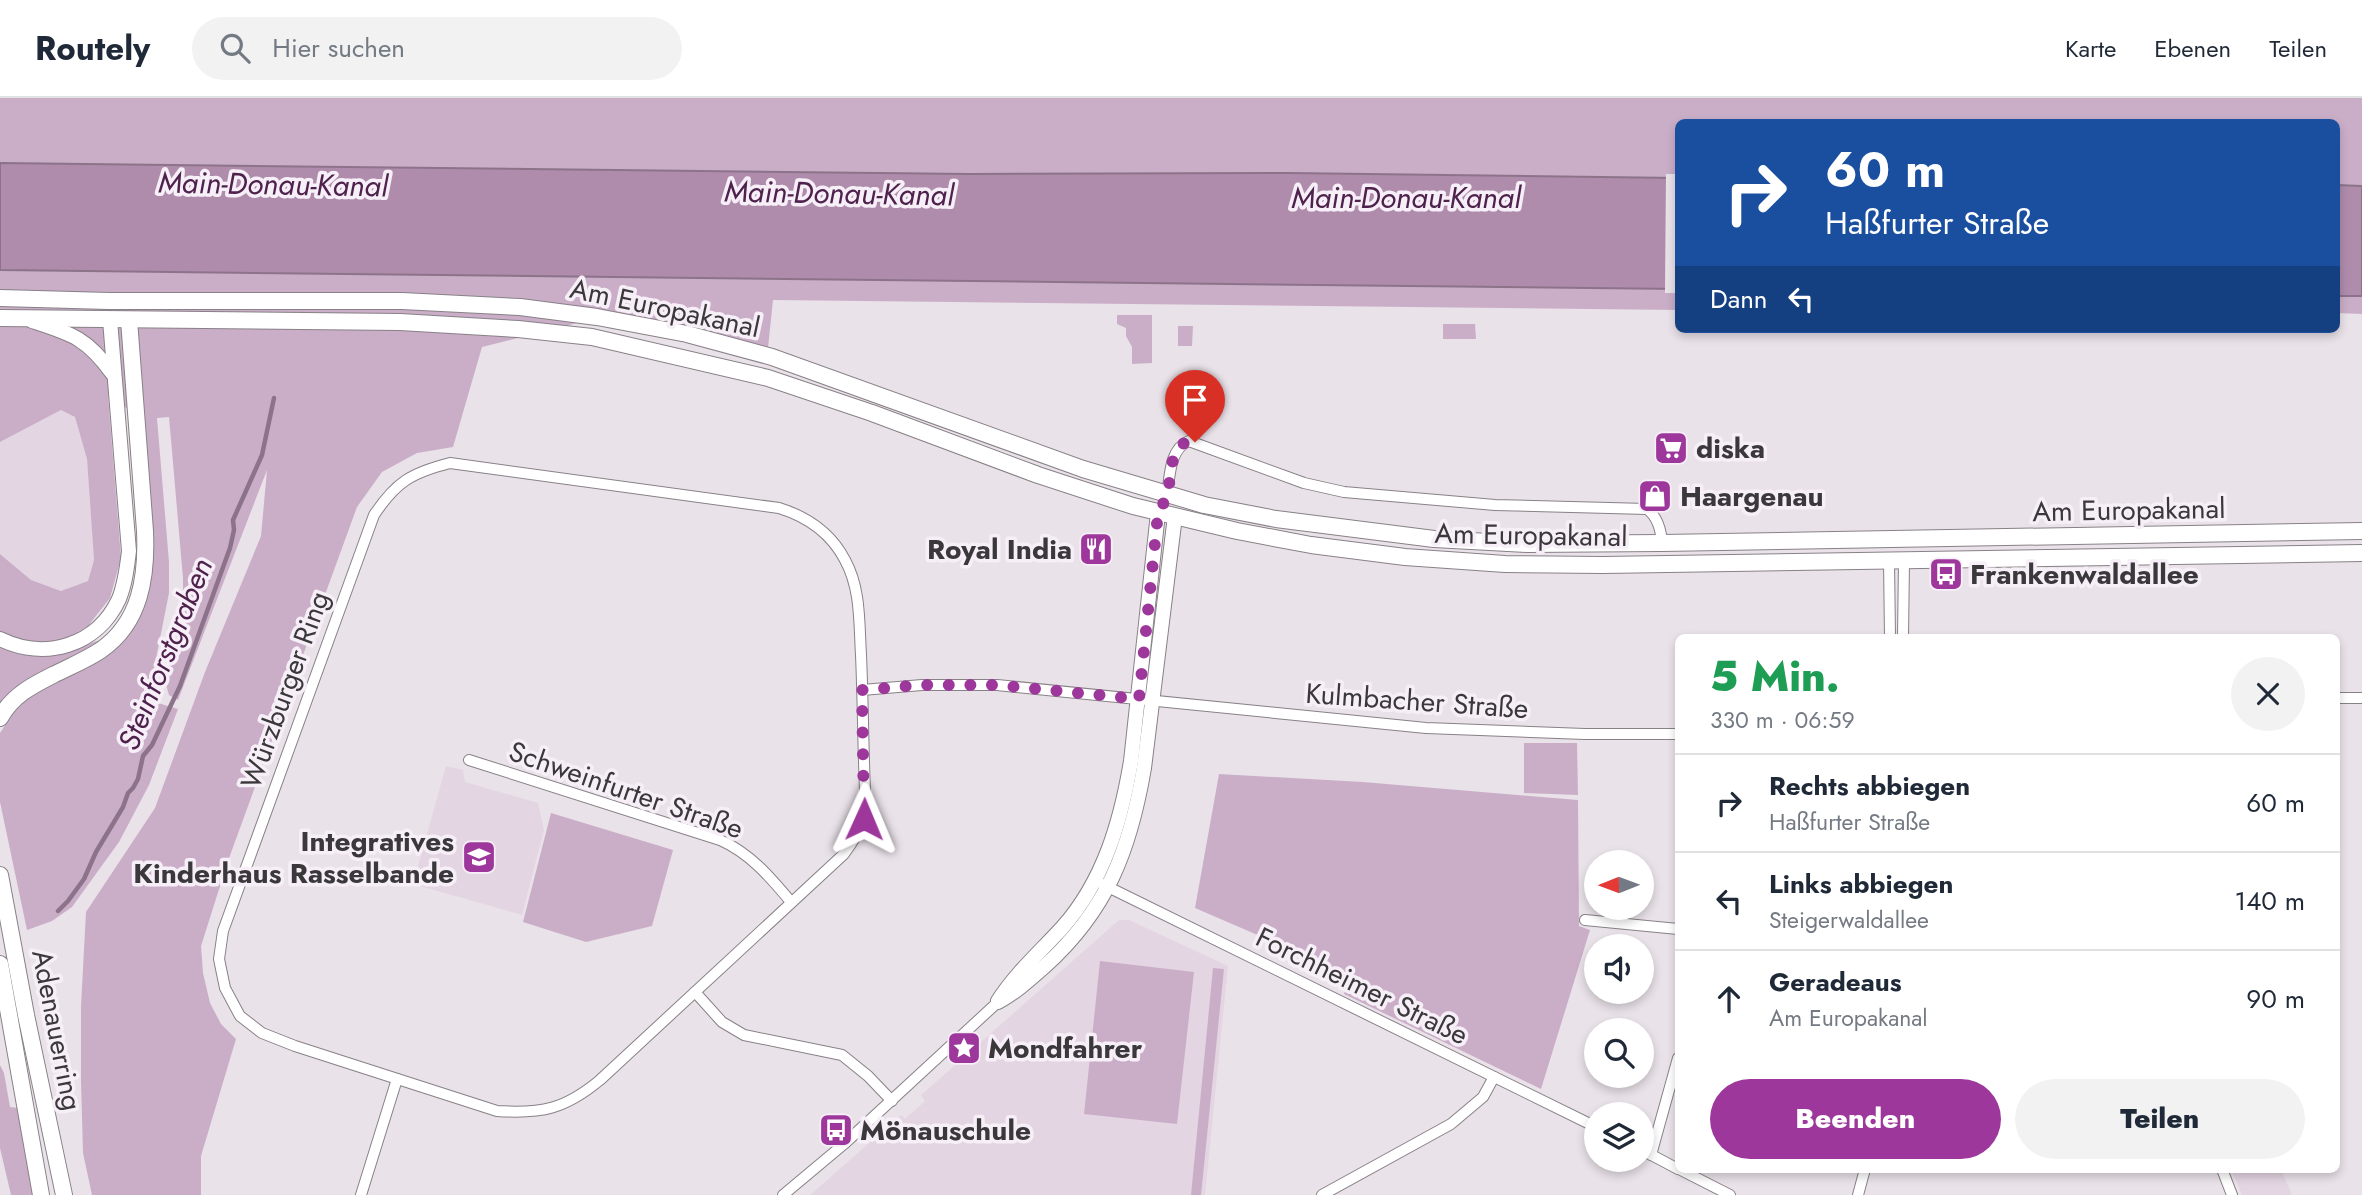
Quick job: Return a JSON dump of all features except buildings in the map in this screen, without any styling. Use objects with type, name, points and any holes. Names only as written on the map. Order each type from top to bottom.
[{"type":"main road","name":"Am Europakanal","points":[[0,298],[120,310],[400,322],[518,329],[592,337],[768,378],[1038,475],[1158,513],[1311,545],[1453,561],[1541,565],[2362,553]]},
{"type":"main road","name":"Am Europakanal","points":[[0,318],[120,310],[402,301],[520,307],[597,317],[687,334],[772,356],[1083,469],[1204,505],[1276,519],[1434,539],[1527,544],[1662,544],[2362,531]]},
{"type":"main road","points":[[0,718],[16,697],[30,687],[100,650],[115,638],[131,616],[144,583],[145,531],[120,310]]},
{"type":"main road","name":"Am Europakanal","points":[[1158,513],[1167,495]]},
{"type":"main road","points":[[1167,495],[1175,516]]},
{"type":"main road","points":[[1896,540],[1896,561]]},
{"type":"main road","name":"Adenauerring","points":[[0,875],[64,1195]]},
{"type":"main road","name":"Adenauerring","points":[[0,964],[41,1195]]},
{"type":"street","points":[[0,639],[30,649],[50,650],[72,645],[93,632],[118,600],[126,576],[129,551],[113,374],[120,310]]},
{"type":"street","points":[[25,318],[71,334],[87,343],[113,374]]},
{"type":"street","name":"Am Europakanal","points":[[1167,495],[1177,450],[1189,441],[1304,483],[1343,492],[1495,505],[1647,509],[1653,513],[1658,523],[1662,544]]},
{"type":"street","name":"Würzburger Ring","points":[[450,463],[779,508],[797,514],[814,523],[835,543],[854,581],[858,601],[862,690],[864,819],[855,839],[844,854],[580,1096],[547,1110],[497,1111],[295,1046],[262,1032],[240,1016],[225,988],[219,959],[223,931],[365,537],[374,515],[386,497],[419,471],[450,463]]},
{"type":"street","points":[[783,1195],[892,1101],[998,1002],[1018,990],[1065,948],[1088,920],[1102,884],[1127,842],[1138,804],[1158,513]]},
{"type":"street","points":[[1146,699],[1175,516]]},
{"type":"street","points":[[1890,634],[1896,561]]},
{"type":"street","points":[[1896,561],[1903,634]]},
{"type":"street","name":"Kulmbacher Straße","points":[[862,690],[922,685],[997,685],[1426,728],[1585,734],[1675,734]]},
{"type":"street","points":[[2340,698],[2362,698]]},
{"type":"street","name":"Schweinfurter Straße","points":[[469,760],[739,848],[791,902]]},
{"type":"street","name":"Forchheimer Straße","points":[[1102,884],[1584,1121]]},
{"type":"street","points":[[1585,920],[1675,929]]},
{"type":"street","points":[[695,992],[722,1022],[744,1035],[842,1055],[868,1076],[892,1101]]},
{"type":"street","points":[[1654,1129],[1675,1067]]},
{"type":"street","points":[[1322,1195],[1451,1124],[1483,1097],[1494,1077]]},
{"type":"street","points":[[361,1195],[397,1079]]},
{"type":"street","points":[[1654,1157],[1675,1168]]},
{"type":"street","points":[[1686,1173],[1730,1195]]},
{"type":"street","points":[[1858,1195],[1864,1173]]},
{"type":"street","points":[[2224,1173],[2232,1195]]},
{"type":"shaded area","points":[[0,98],[2362,98],[2362,185],[2340,185],[2340,119],[1675,119],[1675,178],[1289,173],[970,174],[0,163]]},
{"type":"shaded area","points":[[0,270],[1675,289],[1675,310],[773,300],[768,348],[617,313],[482,347],[453,447],[417,453],[382,472],[357,507],[228,861],[201,946],[203,973],[210,1003],[221,1024],[236,1039],[201,1156],[201,1195],[92,1195],[83,1153],[81,1082],[81,1006],[86,912],[155,808],[205,672],[261,536],[267,470],[178,700],[169,695],[164,678],[178,633],[183,602],[183,578],[169,417],[157,418],[169,562],[169,593],[151,684],[158,703],[178,709],[149,785],[119,842],[72,907],[52,921],[27,930],[0,802],[0,733],[13,713],[30,696],[139,614],[142,419],[108,395],[121,558],[110,598],[88,626],[62,641],[30,643],[0,632],[0,554],[31,580],[61,591],[88,581],[94,560],[87,459],[75,417],[61,410],[0,442]]},
{"type":"shaded area","points":[[2340,296],[2362,296],[2362,314],[2340,313]]},
{"type":"shaded area","points":[[1117,315],[1152,315],[1152,363],[1132,364],[1132,347],[1126,336],[1126,328],[1117,324]]},
{"type":"shaded area","points":[[1443,324],[1475,324],[1476,339],[1443,339]]},
{"type":"shaded area","points":[[1178,326],[1193,326],[1192,346],[1178,346]]},
{"type":"shaded area","points":[[61,410],[75,416],[87,459],[94,560],[88,581],[61,591],[31,580],[0,554],[0,442]]},
{"type":"shaded area","points":[[103,640],[43,671],[0,706],[0,647],[28,655],[48,656],[68,653]]},
{"type":"shaded area","points":[[1524,743],[1577,743],[1578,795],[1524,793]]},
{"type":"shaded area","name":"Integratives Kinderhaus Rasselbande","points":[[446,766],[463,770],[465,782],[538,803],[544,830],[522,915],[413,884]]},
{"type":"shaded area","points":[[1219,774],[1363,782],[1578,800],[1579,926],[1590,930],[1589,934],[1584,934],[1584,949],[1541,1089],[1344,994],[1350,975],[1195,908]]},
{"type":"shaded area","points":[[551,813],[673,850],[652,926],[586,942],[523,922]]},
{"type":"shaded area","points":[[1119,920],[1129,920],[1228,966],[1205,1195],[810,1195],[901,1115],[905,1119],[925,1101],[921,1095]]},
{"type":"shaded area","points":[[1100,961],[1194,972],[1177,1124],[1084,1114]]},
{"type":"shaded area","points":[[1213,968],[1224,969],[1201,1195],[1191,1195]]},
{"type":"shaded area","points":[[0,1065],[10,1107],[18,1108],[34,1195],[11,1195],[0,1148]]},
{"type":"shaded area","points":[[2233,1173],[2283,1173],[2292,1195],[2242,1195]]},
{"type":"water","name":"Main-Donau-Kanal","points":[[0,163],[970,174],[1289,173],[1675,178],[1675,289],[0,270]]},
{"type":"water","points":[[2340,185],[2362,186],[2362,296],[2340,296]]},
{"type":"pier","points":[[1666,174],[1675,174],[1675,293],[1665,293]]},
{"type":"waterway","name":"Steinforstgraben","points":[[58,911],[84,879],[96,852],[138,779],[143,756],[152,745],[180,686],[230,548],[233,520],[262,455],[274,398]]},
{"type":"place","name":"diska","points":[[1671,448]]},
{"type":"place","name":"Haargenau","points":[[1655,496]]},
{"type":"place","name":"Royal India","points":[[1096,549]]},
{"type":"place","name":"Frankenwaldallee","points":[[1946,574]]},
{"type":"place","name":"Integratives Kinderhaus Rasselbande","points":[[479,857]]},
{"type":"place","name":"Mondfahrer","points":[[964,1048]]},
{"type":"place","name":"Mönauschule","points":[[836,1130]]},
{"type":"route","points":[[864,819],[862,690],[922,685],[997,685],[1049,688],[1139,699],[1158,513],[1167,495],[1171,466],[1177,450],[1189,441],[1195,442]]}]
